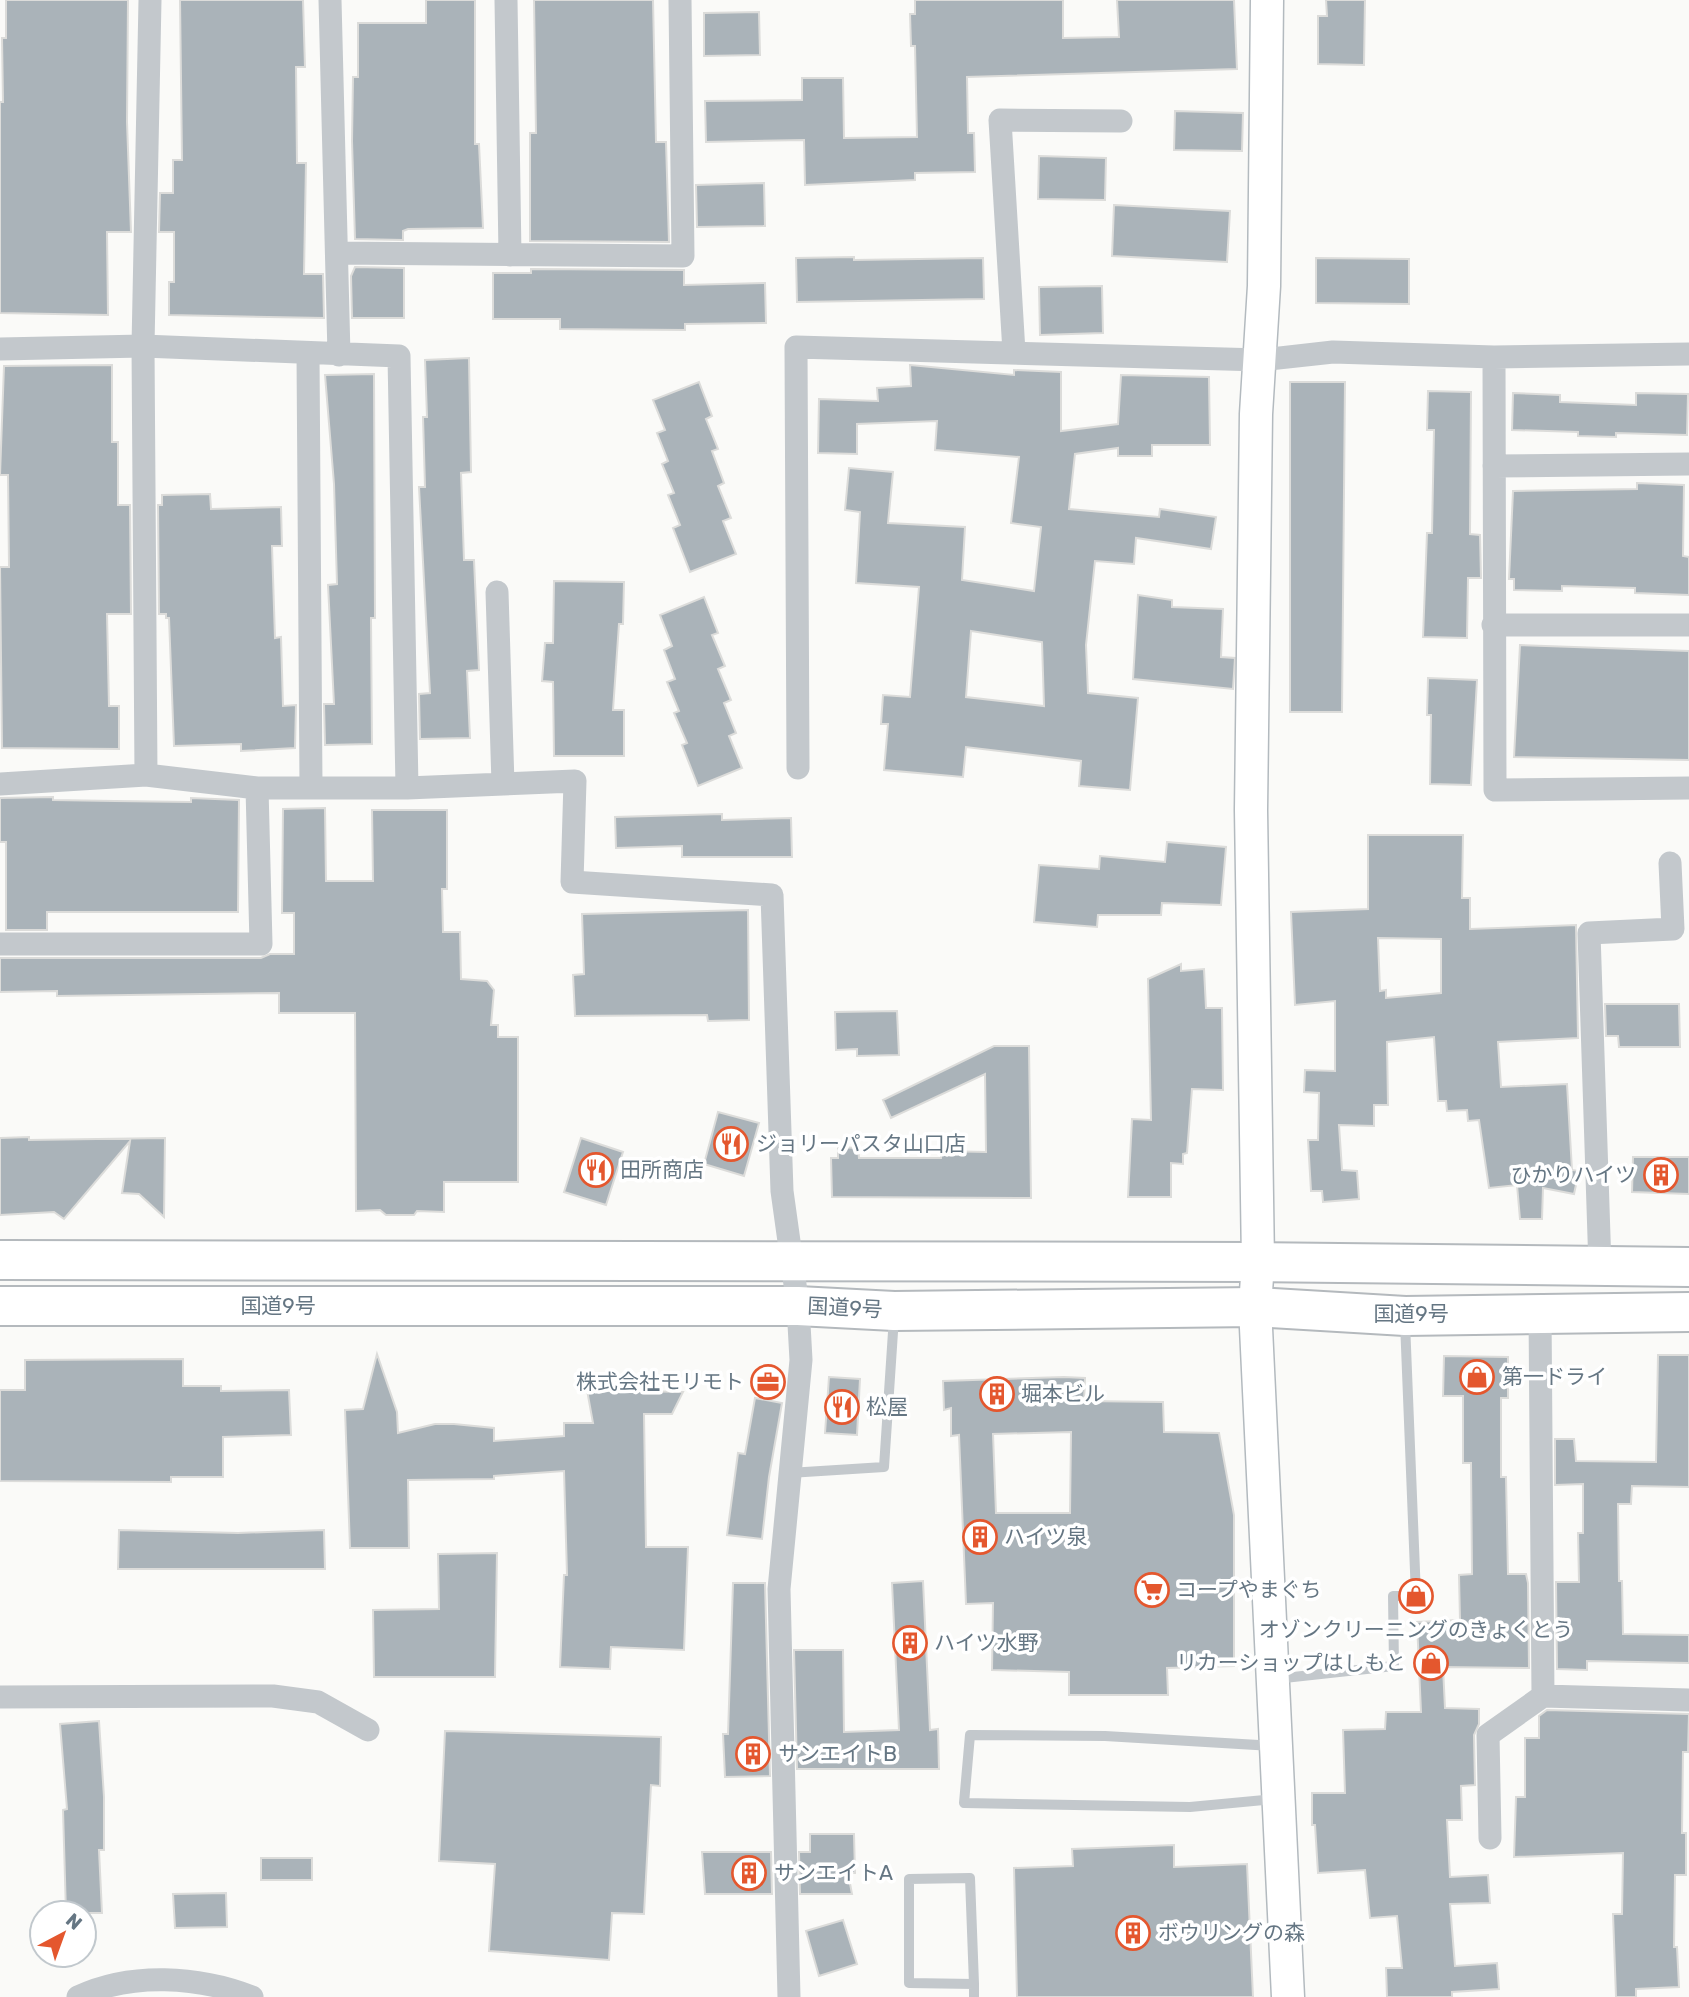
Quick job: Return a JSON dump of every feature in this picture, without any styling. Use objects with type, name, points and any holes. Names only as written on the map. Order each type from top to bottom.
[{"type":"highway","points":[[0,1260],[1258,1262],[1689,1268]]},
{"type":"highway","name":"国道9号","points":[[0,1306],[798,1306],[894,1311],[1255,1307],[1405,1316],[1689,1311]]},
{"type":"street","points":[[146,775],[143,346],[149,0]]},
{"type":"street","points":[[330,0],[339,355]]},
{"type":"street","points":[[506,0],[510,255]]},
{"type":"street","points":[[337,253],[683,256],[680,0]]},
{"type":"street","points":[[1267,0],[1261,360],[1256,414],[1251,810],[1258,1262],[1255,1307],[1288,1997]]},
{"type":"street","points":[[1014,352],[1000,120],[1121,121]]},
{"type":"street","points":[[0,349],[143,346],[400,356],[407,788]]},
{"type":"street","points":[[798,768],[796,347],[1261,360],[1333,352],[1494,358],[1689,354]]},
{"type":"street","points":[[308,354],[311,786]]},
{"type":"street","points":[[1494,358],[1495,790],[1689,788]]},
{"type":"street","points":[[1494,466],[1689,464]]},
{"type":"street","points":[[497,592],[503,784]]},
{"type":"street","points":[[1493,625],[1689,625]]},
{"type":"street","points":[[0,784],[146,775],[257,788],[407,788],[575,781],[572,882],[772,895],[782,1191],[798,1306],[801,1360],[779,1589],[789,1997]]},
{"type":"street","points":[[0,944],[261,944],[257,788]]},
{"type":"street","points":[[1600,1267],[1589,933],[1673,929],[1670,863]]},
{"type":"street","points":[[1540,1312],[1543,1696]]},
{"type":"street","points":[[0,1697],[273,1696],[318,1702],[368,1730]]},
{"type":"street","points":[[1490,1838],[1488,1735],[1543,1696],[1689,1700]]},
{"type":"street","points":[[78,1997],[134,1979],[192,1982],[253,1997]]},
{"type":"lane","points":[[789,1473],[884,1467],[894,1311]]},
{"type":"lane","points":[[1272,1679],[1394,1666],[1393,1596],[1416,1596],[1405,1316]]},
{"type":"lane","points":[[1274,1746],[1105,1736],[970,1735],[964,1803],[1190,1807],[1277,1799]]},
{"type":"lane","points":[[974,1984],[909,1983],[909,1879],[970,1878],[974,1984],[974,1997]]},
{"type":"building","points":[[6,0],[128,0],[127,122],[131,232],[107,232],[108,315],[0,313],[0,102],[3,102],[2,38],[6,38]]},
{"type":"building","points":[[180,0],[303,0],[305,67],[296,67],[297,163],[306,163],[304,274],[323,274],[324,318],[169,315],[169,282],[174,282],[174,232],[159,232],[160,193],[173,193],[173,160],[182,160]]},
{"type":"building","points":[[426,0],[475,0],[475,144],[479,144],[483,228],[408,229],[403,231],[403,240],[355,239],[352,141],[353,77],[358,77],[358,23],[426,23]]},
{"type":"building","points":[[534,0],[653,0],[656,142],[666,142],[669,242],[530,241],[530,133],[536,133]]},
{"type":"building","points":[[915,0],[1063,0],[1063,38],[1119,37],[1117,0],[1234,0],[1237,69],[967,77],[968,133],[974,133],[975,172],[915,173],[915,180],[805,185],[804,140],[706,142],[705,101],[802,100],[802,78],[843,78],[844,138],[917,137],[915,46],[911,46],[910,14],[915,14]]},
{"type":"building","points":[[1326,0],[1365,0],[1364,65],[1318,64],[1318,16],[1327,16]]},
{"type":"building","points":[[759,12],[760,55],[704,56],[704,13]]},
{"type":"building","points":[[1175,111],[1243,113],[1242,151],[1174,150]]},
{"type":"building","points":[[1039,156],[1106,158],[1105,200],[1038,199]]},
{"type":"building","points":[[764,183],[765,226],[697,227],[696,185]]},
{"type":"building","points":[[1114,205],[1230,211],[1227,262],[1112,256]]},
{"type":"building","points":[[854,257],[854,260],[983,258],[984,299],[797,302],[796,258]]},
{"type":"building","points":[[1316,258],[1409,259],[1409,304],[1316,303]]},
{"type":"building","points":[[355,267],[404,268],[404,318],[352,318],[351,276]]},
{"type":"building","points":[[531,269],[684,270],[684,285],[765,283],[766,323],[685,324],[685,330],[560,329],[560,319],[493,319],[493,273],[531,273]]},
{"type":"building","points":[[1102,286],[1103,333],[1040,335],[1039,287]]},
{"type":"building","points":[[469,358],[471,472],[461,473],[464,560],[474,560],[479,670],[467,671],[470,738],[420,739],[419,694],[430,693],[419,487],[425,487],[425,360]]},
{"type":"building","points":[[112,365],[112,442],[118,442],[118,505],[130,505],[131,614],[107,614],[109,706],[119,706],[119,749],[2,748],[0,567],[9,567],[8,475],[0,475],[4,366]]},
{"type":"building","points":[[910,365],[1014,375],[1014,370],[1061,372],[1061,431],[1118,424],[1121,375],[1209,377],[1210,445],[1152,445],[1152,456],[1118,456],[1118,448],[1075,454],[1069,509],[1159,517],[1160,509],[1216,517],[1211,549],[1136,538],[1134,564],[1095,561],[1086,645],[1088,693],[1138,698],[1130,790],[1079,786],[1081,761],[966,747],[963,777],[884,770],[888,724],[881,724],[883,695],[910,697],[919,587],[856,583],[860,512],[845,510],[849,468],[893,472],[888,523],[965,527],[962,580],[1034,591],[1041,527],[1011,523],[1019,457],[935,450],[937,421],[857,424],[857,454],[818,453],[819,399],[878,401],[877,388],[911,386]],"holes":[[[971,631],[1042,642],[1044,706],[966,697]]]},
{"type":"building","points":[[374,374],[375,618],[371,618],[372,744],[325,745],[324,704],[334,704],[328,585],[337,584],[334,484],[325,375]]},
{"type":"building","points":[[699,382],[712,416],[706,419],[718,449],[712,451],[724,483],[718,486],[731,518],[723,521],[736,554],[690,572],[673,528],[680,525],[668,495],[674,493],[662,464],[668,461],[657,433],[665,430],[653,400]]},
{"type":"building","points":[[1290,382],[1345,382],[1342,712],[1290,712]]},
{"type":"building","points":[[1428,391],[1471,392],[1470,534],[1480,535],[1481,578],[1468,578],[1467,638],[1423,637],[1427,533],[1432,533],[1434,430],[1427,430]]},
{"type":"building","points":[[1513,393],[1560,395],[1560,402],[1636,405],[1636,393],[1688,394],[1687,435],[1616,433],[1616,437],[1578,436],[1578,432],[1512,430]]},
{"type":"building","points":[[1637,483],[1684,485],[1683,556],[1689,557],[1689,595],[1635,593],[1635,588],[1562,586],[1562,591],[1514,590],[1514,579],[1509,579],[1513,491],[1637,489]]},
{"type":"building","points":[[210,494],[211,509],[281,507],[282,546],[272,546],[275,638],[281,637],[283,706],[296,705],[295,748],[241,751],[241,744],[174,746],[169,618],[166,618],[166,614],[159,614],[158,505],[162,505],[162,495]]},
{"type":"building","points":[[554,581],[624,582],[623,624],[619,624],[613,710],[624,710],[624,756],[554,756],[553,682],[542,681],[545,643],[553,643]]},
{"type":"building","points":[[1138,595],[1172,600],[1172,607],[1223,609],[1221,657],[1235,658],[1233,689],[1133,679]]},
{"type":"building","points":[[704,597],[718,633],[712,635],[725,666],[718,669],[731,700],[724,703],[736,733],[729,736],[742,768],[698,786],[682,745],[687,743],[674,713],[679,711],[667,682],[675,679],[664,650],[672,646],[660,615]]},
{"type":"building","points":[[1520,645],[1689,651],[1689,760],[1514,757]]},
{"type":"building","points":[[1428,678],[1477,680],[1471,785],[1430,784],[1431,715],[1427,715]]},
{"type":"building","points":[[53,797],[53,800],[239,800],[238,912],[47,912],[47,930],[6,930],[6,842],[0,842],[0,798]]},
{"type":"building","points":[[325,808],[326,881],[373,881],[372,810],[447,810],[447,889],[442,889],[443,932],[460,932],[461,979],[487,981],[494,990],[491,1025],[498,1025],[498,1037],[518,1037],[518,1182],[444,1182],[444,1212],[417,1211],[414,1215],[386,1215],[380,1210],[356,1211],[355,1013],[279,1013],[279,993],[57,996],[57,991],[0,992],[0,958],[261,958],[270,954],[294,954],[294,913],[282,913],[283,809]]},
{"type":"building","points":[[722,814],[722,820],[791,818],[792,857],[682,857],[682,846],[616,848],[615,817]]},
{"type":"building","points":[[1368,835],[1463,835],[1462,898],[1470,898],[1470,929],[1576,925],[1578,1038],[1498,1042],[1501,1087],[1567,1084],[1572,1170],[1579,1171],[1574,1194],[1543,1188],[1542,1219],[1520,1219],[1517,1185],[1489,1188],[1479,1120],[1468,1121],[1467,1110],[1447,1111],[1446,1101],[1438,1101],[1434,1037],[1387,1042],[1388,1105],[1374,1105],[1374,1126],[1339,1125],[1342,1170],[1357,1171],[1359,1199],[1323,1202],[1322,1191],[1311,1191],[1308,1140],[1318,1140],[1319,1093],[1304,1092],[1305,1070],[1335,1071],[1335,1001],[1295,1005],[1291,912],[1368,909]],"holes":[[[1378,938],[1441,939],[1441,993],[1386,998],[1386,990],[1380,991]]]},
{"type":"building","points":[[1167,842],[1226,847],[1221,905],[1162,903],[1161,915],[1098,915],[1097,927],[1034,922],[1039,865],[1099,869],[1100,856],[1165,862]]},
{"type":"building","points":[[748,910],[749,1020],[708,1021],[707,1015],[575,1016],[573,975],[584,974],[582,914]]},
{"type":"building","points":[[1181,964],[1181,971],[1204,969],[1206,1008],[1222,1008],[1223,1090],[1192,1089],[1187,1153],[1183,1154],[1183,1164],[1171,1163],[1171,1197],[1128,1197],[1132,1119],[1151,1120],[1148,979]]},
{"type":"building","points":[[1605,1004],[1679,1004],[1680,1047],[1619,1047],[1618,1036],[1606,1036]]},
{"type":"building","points":[[897,1011],[899,1055],[857,1056],[857,1049],[836,1050],[835,1012]]},
{"type":"building","points":[[994,1046],[1029,1046],[1031,1198],[832,1197],[831,1158],[838,1158],[838,1147],[858,1148],[859,1158],[941,1158],[941,1151],[986,1152],[985,1074],[891,1118],[883,1100]]},
{"type":"building","name":"ジョリーパスタ山口店","points":[[718,1112],[759,1123],[744,1176],[704,1164]]},
{"type":"building","points":[[29,1137],[29,1140],[165,1138],[164,1217],[139,1194],[122,1193],[130,1141],[64,1219],[54,1212],[0,1215],[0,1138]]},
{"type":"building","points":[[581,1138],[623,1152],[606,1205],[564,1192]]},
{"type":"building","name":"ひかりハイツ","points":[[1633,1157],[1689,1157],[1689,1194],[1632,1192]]},
{"type":"building","points":[[377,1354],[397,1412],[398,1433],[435,1424],[454,1424],[494,1428],[494,1441],[564,1436],[564,1423],[593,1423],[587,1390],[683,1392],[672,1414],[644,1414],[646,1547],[688,1547],[684,1650],[611,1647],[610,1669],[560,1667],[564,1575],[567,1575],[564,1471],[494,1476],[494,1479],[408,1480],[409,1548],[350,1548],[345,1410],[363,1409]]},
{"type":"building","points":[[1658,1355],[1689,1355],[1689,1487],[1632,1486],[1631,1504],[1618,1504],[1623,1634],[1689,1635],[1689,1663],[1587,1661],[1587,1670],[1557,1669],[1556,1582],[1579,1582],[1578,1533],[1583,1533],[1583,1484],[1555,1485],[1555,1439],[1574,1439],[1576,1461],[1656,1462]]},
{"type":"building","points":[[1444,1356],[1508,1357],[1508,1398],[1501,1398],[1501,1477],[1506,1477],[1508,1574],[1526,1574],[1528,1583],[1529,1668],[1443,1667],[1445,1708],[1479,1709],[1479,1724],[1474,1735],[1475,1785],[1461,1786],[1462,1820],[1447,1820],[1450,1877],[1488,1875],[1490,1903],[1450,1904],[1455,1966],[1497,1963],[1499,1989],[1452,1992],[1452,1997],[1387,1997],[1386,1968],[1402,1968],[1397,1916],[1370,1918],[1365,1870],[1318,1873],[1315,1825],[1312,1825],[1312,1793],[1345,1793],[1343,1730],[1385,1729],[1386,1712],[1421,1712],[1417,1622],[1460,1620],[1459,1575],[1472,1574],[1471,1463],[1463,1463],[1463,1396],[1443,1396]]},
{"type":"building","points":[[183,1359],[183,1386],[221,1386],[221,1391],[289,1390],[291,1435],[223,1437],[223,1477],[171,1477],[171,1482],[0,1481],[0,1390],[25,1390],[25,1360]]},
{"type":"building","points":[[829,1377],[860,1379],[857,1435],[825,1433]]},
{"type":"building","name":"コープやまぐち","points":[[1085,1378],[1084,1401],[1163,1402],[1164,1432],[1219,1433],[1234,1515],[1234,1666],[1167,1668],[1168,1695],[1069,1695],[1069,1672],[992,1670],[993,1603],[966,1604],[959,1435],[951,1436],[951,1408],[944,1410],[943,1381]],"holes":[[[1071,1432],[1070,1513],[996,1513],[993,1434]]]},
{"type":"building","points":[[755,1398],[782,1403],[762,1539],[727,1535],[738,1453],[745,1454]]},
{"type":"building","points":[[119,1530],[238,1533],[324,1530],[325,1569],[118,1569]]},
{"type":"building","points":[[497,1553],[495,1677],[374,1677],[373,1610],[439,1609],[438,1554]]},
{"type":"building","points":[[923,1581],[930,1730],[938,1729],[939,1769],[797,1769],[794,1650],[843,1650],[844,1732],[899,1730],[892,1583]]},
{"type":"building","points":[[733,1583],[765,1583],[770,1776],[725,1777],[723,1734],[728,1734]]},
{"type":"building","points":[[1547,1710],[1689,1714],[1688,1752],[1683,1752],[1682,1833],[1686,1833],[1686,1875],[1675,1875],[1674,1947],[1677,1947],[1679,1987],[1636,1989],[1636,1997],[1616,1997],[1613,1914],[1622,1914],[1623,1853],[1514,1857],[1516,1797],[1525,1797],[1525,1738],[1539,1738],[1539,1716]]},
{"type":"building","points":[[99,1721],[104,1797],[104,1850],[99,1850],[102,1913],[98,1913],[98,1899],[66,1899],[63,1810],[67,1809],[60,1724]]},
{"type":"building","points":[[445,1731],[661,1737],[660,1786],[651,1785],[644,1914],[612,1913],[609,1960],[489,1951],[495,1864],[439,1861]]},
{"type":"building","points":[[810,1834],[854,1834],[855,1873],[848,1873],[852,1894],[800,1894],[799,1852],[810,1852]]},
{"type":"building","name":"ボウリングの森","points":[[1174,1845],[1174,1867],[1247,1864],[1253,1997],[1017,1997],[1014,1868],[1073,1866],[1072,1849]]},
{"type":"building","name":"サンエイトA","points":[[702,1852],[771,1852],[772,1894],[705,1894]]},
{"type":"building","points":[[261,1858],[312,1858],[312,1880],[261,1880]]},
{"type":"building","points":[[226,1893],[227,1927],[175,1928],[173,1894]]},
{"type":"building","points":[[843,1920],[857,1964],[819,1976],[806,1931]]},
{"type":"place","name":"ジョリーパスタ山口店","points":[[731,1144]]},
{"type":"place","name":"田所商店","points":[[596,1170]]},
{"type":"place","name":"ひかりハイツ","points":[[1661,1175]]},
{"type":"place","name":"第一ドライ","points":[[1477,1377]]},
{"type":"place","name":"株式会社モリモト","points":[[768,1382]]},
{"type":"place","name":"堀本ビル","points":[[997,1394]]},
{"type":"place","name":"松屋","points":[[842,1407]]},
{"type":"place","name":"ハイツ泉","points":[[980,1537]]},
{"type":"place","name":"コープやまぐち","points":[[1152,1590]]},
{"type":"place","name":"オゾンクリーニングのきょくとう","points":[[1416,1596]]},
{"type":"place","name":"ハイツ水野","points":[[910,1643]]},
{"type":"place","name":"リカーショップはしもと","points":[[1431,1663]]},
{"type":"place","name":"サンエイトB","points":[[753,1754]]},
{"type":"place","name":"サンエイトA","points":[[749,1873]]},
{"type":"place","name":"ボウリングの森","points":[[1133,1933]]}]
